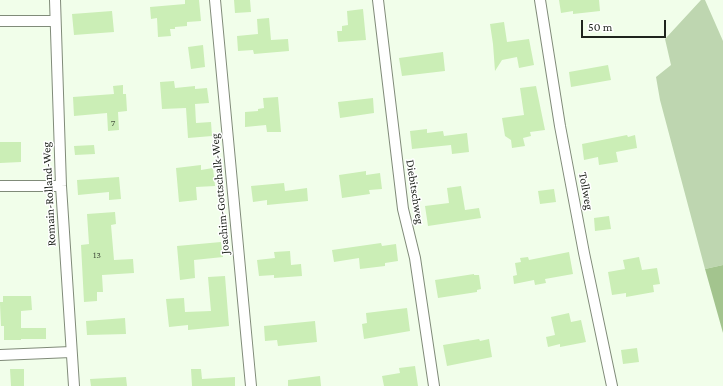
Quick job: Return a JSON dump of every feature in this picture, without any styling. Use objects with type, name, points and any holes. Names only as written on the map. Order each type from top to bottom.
[{"type":"street","name":"Romain-Rolland-Weg","points":[[55,0],[61,186],[74,386]]},
{"type":"street","name":"Joachim-Gottschalk-Weg","points":[[215,0],[251,386]]},
{"type":"street","name":"Diebitschweg","points":[[378,0],[403,209],[415,258],[434,386]]},
{"type":"street","name":"Tollweg","points":[[540,0],[560,126],[612,386]]},
{"type":"street","points":[[0,21],[55,21]]},
{"type":"street","points":[[0,186],[61,186]]},
{"type":"street","points":[[0,355],[71,352]]},
{"type":"green space","points":[[701,0],[705,0],[723,41],[723,265],[705,269],[660,100],[656,77],[671,65],[665,39]]},
{"type":"green space","points":[[723,265],[723,333],[705,269]]},
{"type":"building","points":[[185,0],[199,0],[201,21],[187,22],[187,26],[170,29],[171,36],[158,37],[157,18],[151,19],[150,7],[185,4]]},
{"type":"building","points":[[234,0],[250,0],[251,12],[235,13]]},
{"type":"building","points":[[559,0],[599,0],[600,11],[573,14],[573,11],[561,13]]},
{"type":"building","points":[[363,9],[366,40],[338,42],[337,31],[342,31],[342,26],[348,25],[347,11]]},
{"type":"building","points":[[112,11],[114,32],[74,35],[72,14]]},
{"type":"building","points":[[269,18],[271,40],[288,39],[289,51],[254,54],[253,50],[238,51],[237,36],[258,34],[257,19]]},
{"type":"building","points":[[504,22],[507,42],[529,39],[534,65],[519,68],[517,57],[502,60],[495,71],[490,24]]},
{"type":"building","points":[[203,45],[205,67],[191,69],[188,47]]},
{"type":"building","points":[[443,52],[445,71],[402,76],[399,58]]},
{"type":"building","points":[[608,65],[611,80],[571,87],[569,72]]},
{"type":"building","points":[[174,81],[175,88],[195,86],[195,89],[207,88],[209,103],[195,104],[196,123],[211,122],[212,136],[188,138],[186,108],[162,109],[160,82]]},
{"type":"building","points":[[123,85],[123,94],[126,94],[127,111],[118,112],[119,130],[108,131],[107,113],[74,116],[73,97],[114,94],[113,86]]},
{"type":"building","points":[[536,86],[545,130],[530,132],[531,136],[523,138],[525,146],[512,148],[511,140],[505,136],[502,118],[524,115],[520,88]]},
{"type":"building","points":[[278,97],[281,132],[267,132],[266,125],[245,127],[245,112],[258,111],[258,109],[264,108],[263,98]]},
{"type":"building","points":[[373,98],[374,113],[340,118],[338,102]]},
{"type":"building","points":[[427,129],[427,133],[443,131],[444,136],[467,133],[469,152],[452,154],[451,145],[412,149],[410,131]]},
{"type":"building","points":[[627,135],[628,137],[635,135],[637,148],[616,152],[618,162],[599,165],[598,157],[584,160],[582,144]]},
{"type":"building","points":[[0,142],[21,142],[21,162],[0,163]]},
{"type":"building","points":[[94,145],[95,154],[75,155],[74,146]]},
{"type":"building","points":[[201,165],[201,170],[213,168],[215,186],[196,187],[197,200],[179,202],[176,168]]},
{"type":"building","points":[[366,171],[366,175],[380,173],[382,189],[369,190],[370,194],[342,198],[339,175]]},
{"type":"building","points":[[119,177],[121,199],[109,200],[109,192],[78,195],[77,180]]},
{"type":"building","points":[[284,183],[285,191],[307,188],[308,201],[267,205],[267,200],[253,202],[251,186]]},
{"type":"building","points":[[461,186],[465,210],[479,208],[481,218],[428,226],[425,206],[449,203],[447,188]]},
{"type":"building","points":[[554,189],[556,202],[540,204],[538,191]]},
{"type":"building","points":[[115,212],[116,224],[111,225],[114,260],[133,259],[134,273],[102,275],[103,292],[97,292],[97,301],[84,302],[81,245],[89,244],[87,214]]},
{"type":"building","points":[[609,216],[611,229],[595,231],[594,218]]},
{"type":"building","points":[[221,242],[223,257],[194,260],[195,278],[180,280],[177,246]]},
{"type":"building","points":[[381,243],[382,246],[396,244],[398,261],[385,263],[385,266],[360,269],[359,258],[334,262],[332,250]]},
{"type":"building","points":[[290,251],[291,265],[301,264],[302,276],[274,278],[274,275],[259,276],[257,260],[275,258],[274,252]]},
{"type":"building","points":[[569,252],[573,274],[545,279],[546,283],[535,285],[534,280],[514,284],[513,276],[517,275],[515,263],[521,262],[520,258],[528,257],[529,260]]},
{"type":"building","points":[[639,257],[642,270],[657,268],[660,284],[653,285],[654,292],[626,297],[626,293],[612,295],[608,272],[625,269],[623,260]]},
{"type":"building","points":[[474,274],[479,275],[481,289],[477,290],[477,292],[438,298],[435,280]]},
{"type":"building","points":[[225,276],[229,326],[188,330],[188,325],[169,327],[166,299],[184,298],[185,312],[211,311],[208,277]]},
{"type":"building","points":[[3,296],[31,296],[32,310],[21,311],[21,328],[46,328],[46,339],[4,340],[4,326],[1,326],[0,304],[0,302],[3,302]]},
{"type":"building","points":[[407,308],[410,331],[364,339],[362,324],[367,323],[366,313]]},
{"type":"building","points":[[569,313],[571,322],[581,320],[586,342],[560,347],[560,344],[548,347],[546,337],[555,335],[551,317]]},
{"type":"building","points":[[125,318],[126,334],[87,335],[86,321]]},
{"type":"building","points":[[315,321],[317,342],[278,346],[277,340],[265,341],[264,326]]},
{"type":"building","points":[[479,339],[480,341],[489,339],[492,357],[447,366],[443,345]]},
{"type":"building","points":[[637,348],[639,362],[623,364],[621,350]]},
{"type":"building","points":[[415,366],[418,386],[384,386],[382,376],[400,373],[399,368]]},
{"type":"building","points":[[10,369],[24,369],[24,386],[11,386]]},
{"type":"building","points":[[191,369],[201,369],[202,379],[235,377],[235,386],[192,386]]},
{"type":"building","points":[[320,376],[321,386],[288,386],[288,380]]},
{"type":"building","points":[[126,377],[127,386],[91,386],[90,379]]}]
